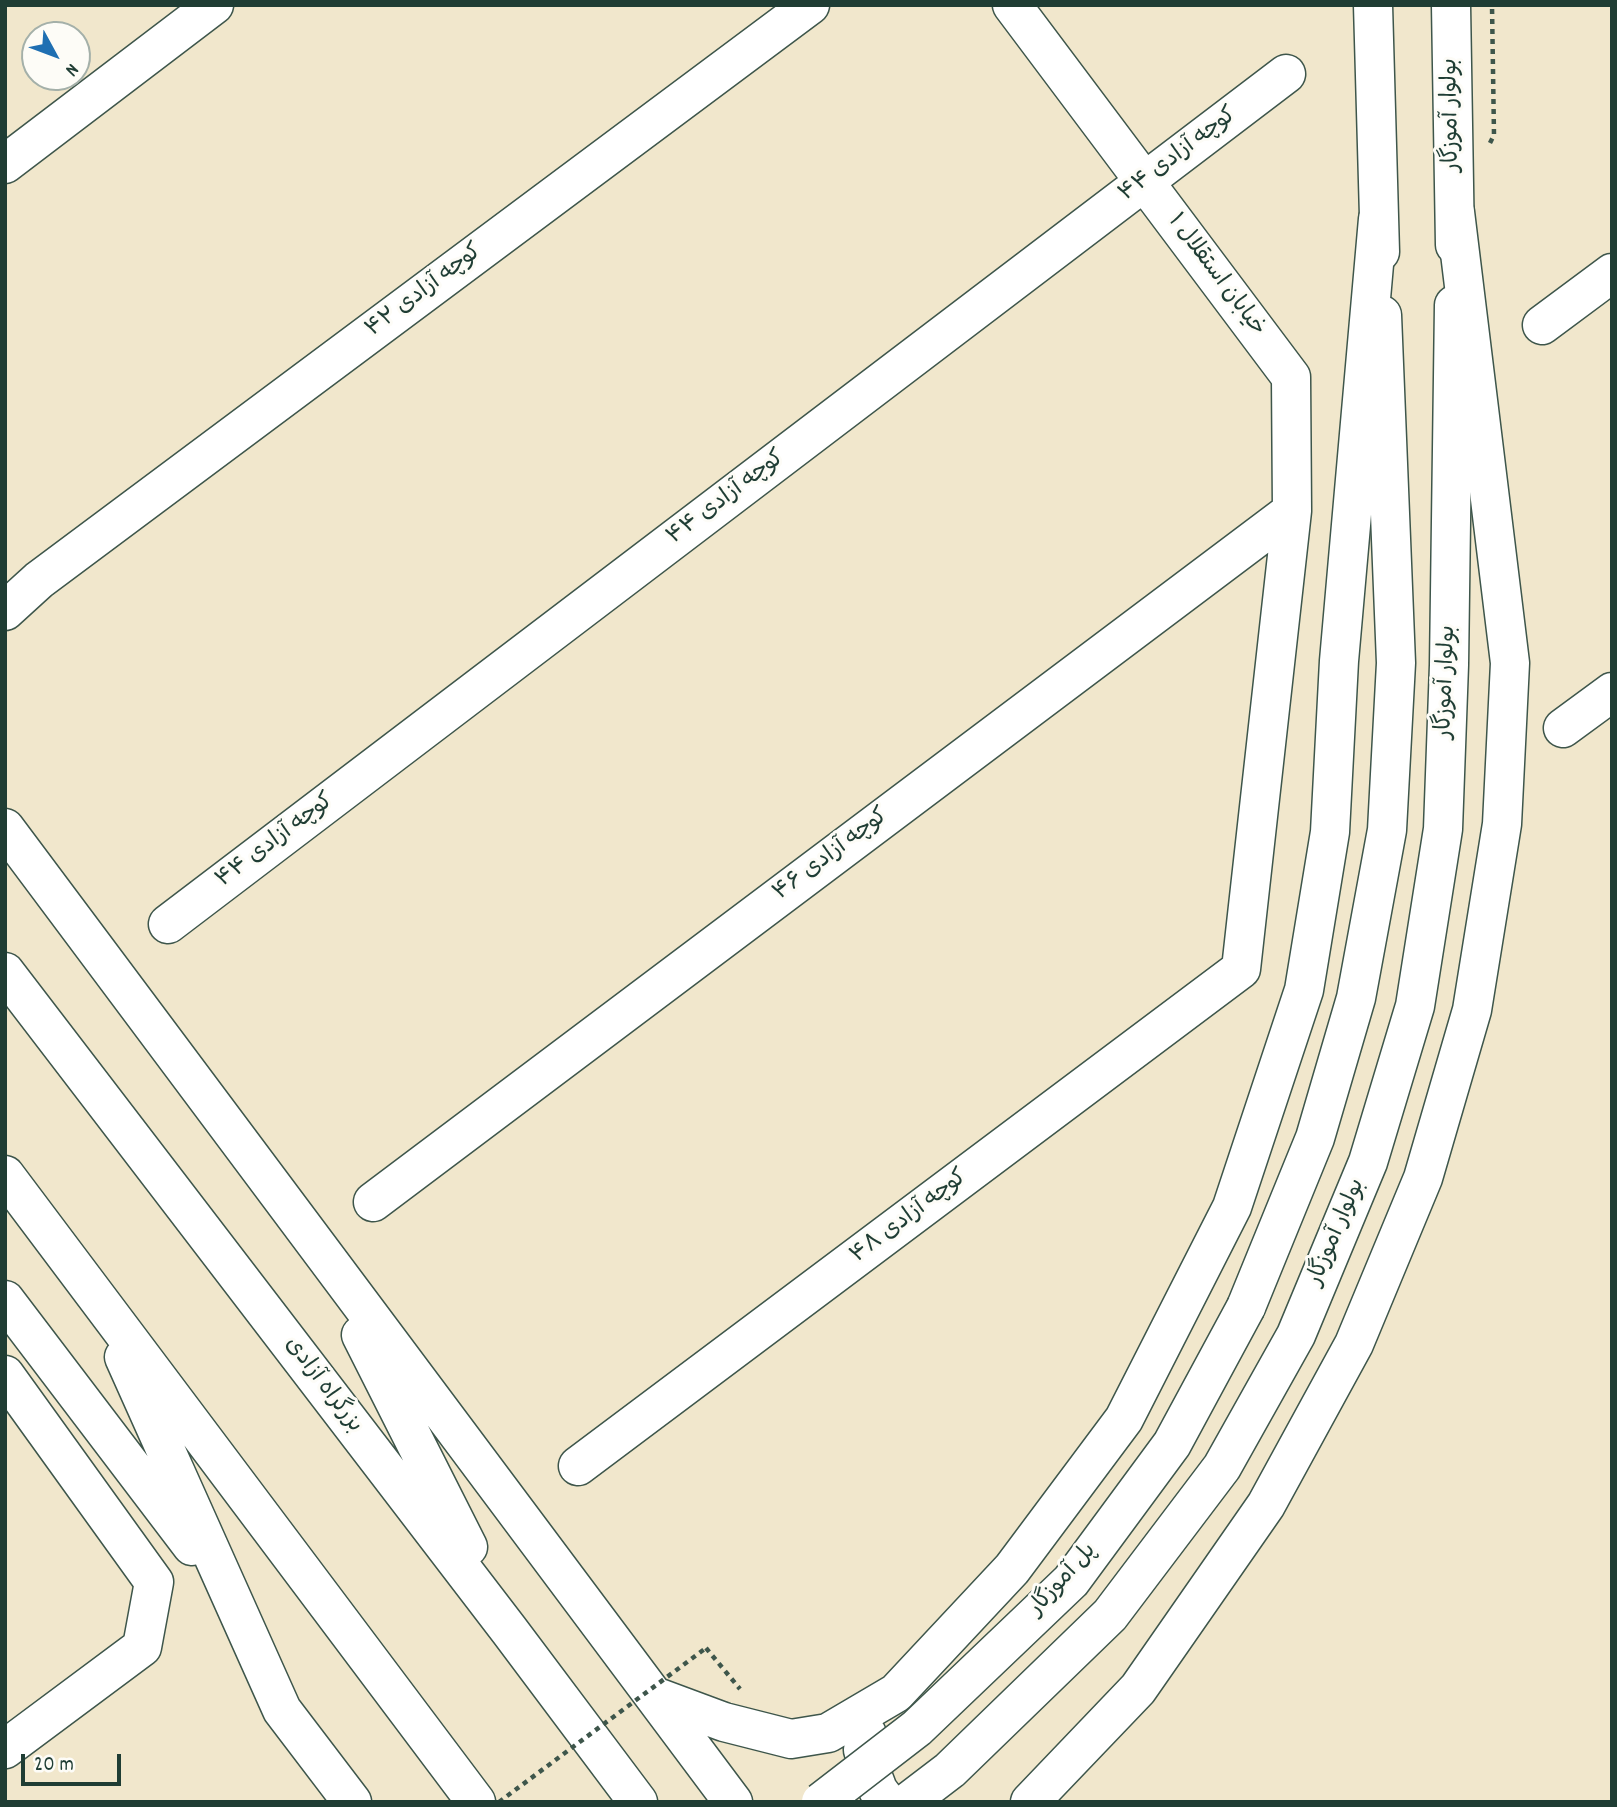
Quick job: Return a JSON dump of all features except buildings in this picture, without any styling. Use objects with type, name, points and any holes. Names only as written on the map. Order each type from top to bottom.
[{"type":"main road","points":[[5,164],[214,5]]},
{"type":"main road","name":"کوچه آزادی ۴۲","points":[[5,611],[39,580],[810,5]]},
{"type":"main road","name":"خیابان استقلال ۱","points":[[1012,5],[1292,377],[1292,511]]},
{"type":"main road","points":[[887,1802],[878,1790],[863,1750],[872,1716],[1012,1569],[1125,1419],[1231,1207],[1304,990],[1330,832],[1339,661],[1378,219],[1373,5]]},
{"type":"main road","name":"بولوار آموزگار","points":[[908,1802],[950,1770],[1110,1615],[1222,1467],[1296,1335],[1368,1162],[1415,1006],[1443,829],[1449,651],[1455,212],[1451,5]]},
{"type":"main road","name":"کوچه آزادی ۴۴","points":[[168,924],[1286,74]]},
{"type":"main road","points":[[1030,1802],[1138,1689],[1266,1505],[1354,1344],[1423,1178],[1472,1010],[1502,824],[1510,663],[1455,212]]},
{"type":"main road","name":"پل آموزگار","points":[[821,1802],[917,1728],[1071,1581],[1172,1444],[1246,1307],[1315,1138],[1356,998],[1387,830],[1396,663],[1378,219]]},
{"type":"main road","points":[[1542,326],[1612,273]]},
{"type":"main road","name":"کوچه آزادی ۴۸","points":[[578,1466],[1241,969],[1292,511]]},
{"type":"main road","name":"کوچه آزادی ۴۶","points":[[373,1202],[1292,511]]},
{"type":"main road","name":"کوچه آزادی ۴۲","points":[[5,597],[39,580]]},
{"type":"main road","points":[[1563,729],[1612,692]]},
{"type":"main road","points":[[5,828],[733,1802]]},
{"type":"main road","points":[[5,857],[110,968]]},
{"type":"main road","name":"بزرگراه آزادی","points":[[5,972],[638,1802]]},
{"type":"main road","points":[[5,1175],[476,1802]]},
{"type":"main road","points":[[316,1244],[509,1630]]},
{"type":"main road","points":[[94,1292],[282,1710],[352,1802]]},
{"type":"main road","points":[[5,1300],[232,1599]]},
{"type":"main road","points":[[5,1375],[154,1582],[142,1647],[5,1749]]},
{"type":"main road","points":[[654,1696],[723,1722],[791,1739],[828,1733],[895,1693]]},
{"type":"path","points":[[499,1802],[706,1648],[745,1696]]}]
